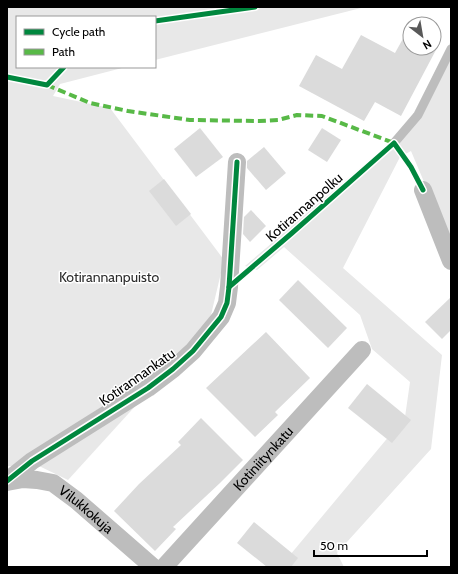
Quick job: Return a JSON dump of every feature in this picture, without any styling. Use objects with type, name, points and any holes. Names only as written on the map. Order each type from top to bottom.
[{"type":"street","name":"Kotirannankatu","points":[[7,482],[32,461],[148,388],[167,374],[193,351],[221,317],[227,303],[229,287],[237,162]]},
{"type":"street","points":[[423,190],[451,261]]},
{"type":"street","name":"Kotiniitynkatu","points":[[164,567],[362,350]]},
{"type":"street","name":"Vilukkokuja","points":[[7,482],[23,479],[37,480],[59,487],[76,500],[152,567]]},
{"type":"lane","points":[[394,143],[418,115],[451,49]]},
{"type":"green space","name":"Kotirannanpuisto","points":[[7,7],[365,7],[156,60],[156,16],[16,16],[16,68],[122,68],[60,84],[53,96],[110,108],[224,260],[211,315],[190,343],[142,380],[12,466],[7,466]]},
{"type":"green space","points":[[451,41],[451,246],[411,151],[400,157],[343,268],[442,355],[431,449],[337,553],[344,567],[280,567],[405,417],[410,382],[372,349],[360,315],[284,247],[257,270],[245,266],[387,145],[410,120]]},
{"type":"green space","points":[[139,402],[68,480],[37,465]]},
{"type":"building","points":[[361,35],[395,53],[402,40],[402,56],[433,56],[401,116],[375,102],[364,121],[299,86],[316,55],[342,69]]},
{"type":"building","points":[[200,128],[223,157],[196,177],[174,149]]},
{"type":"building","points":[[322,128],[341,140],[327,162],[308,150]]},
{"type":"building","points":[[264,147],[286,173],[266,190],[247,168],[247,161]]},
{"type":"building","points":[[164,179],[191,214],[176,226],[149,191]]},
{"type":"building","points":[[251,210],[266,226],[250,242],[243,234],[244,217]]},
{"type":"building","points":[[298,280],[347,328],[328,348],[279,300]]},
{"type":"building","points":[[451,297],[451,330],[442,339],[425,322]]},
{"type":"building","points":[[266,332],[310,378],[275,412],[278,415],[255,437],[206,388]]},
{"type":"building","points":[[367,384],[411,420],[392,443],[348,408]]},
{"type":"building","points":[[201,418],[243,460],[173,527],[176,529],[155,551],[114,511],[139,484],[181,445],[178,442]]},
{"type":"building","points":[[254,522],[298,558],[291,567],[267,567],[237,543]]},
{"type":"marked path","points":[[47,85],[90,103],[128,111],[190,120],[259,121],[278,120],[297,115],[322,116],[394,143]]},
{"type":"cycle path","points":[[156,21],[255,7]]},
{"type":"cycle path","points":[[7,77],[47,85],[63,68]]},
{"type":"cycle path","name":"Kotirannanpolku","points":[[229,287],[394,143],[411,167],[423,190]]},
{"type":"cycle path","points":[[7,481],[32,461],[148,388],[173,369],[193,351],[221,317],[227,303],[229,287],[237,162]]}]
